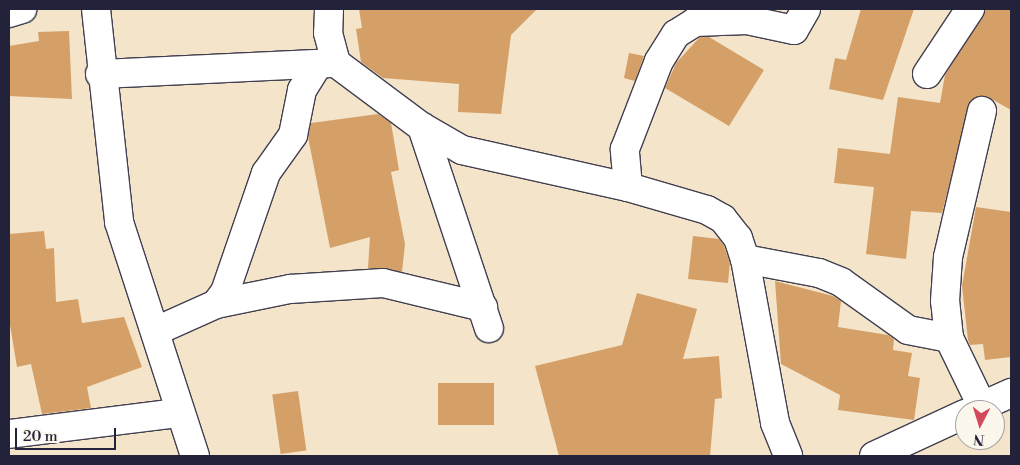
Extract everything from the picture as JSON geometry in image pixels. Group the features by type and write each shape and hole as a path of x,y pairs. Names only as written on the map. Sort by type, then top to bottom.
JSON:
{"street":[{"path":"9,13 22,9"},
{"path":"96,9 100,74 119,222 156,331 178,413 196,456"},
{"path":"216,304 225,292 266,173 292,135 302,90 327,64 329,9"},
{"path":"628,187 625,149 659,61 676,34 695,22 747,20 794,30 806,9"},
{"path":"928,74 970,9"},
{"path":"100,74 327,64 422,128 480,156 628,187 723,219 738,238 745,259 773,414 788,456"},
{"path":"970,400 949,338 948,257 982,111"},
{"path":"156,331 216,304 290,289 383,283 486,317 422,128"},
{"path":"745,259 819,273 841,282 908,330 949,338"},
{"path":"995,400 1011,393"},
{"path":"9,434 178,413"},
{"path":"874,456 955,418"}],"building":[{"path":"359,9 537,9 511,35 501,114 458,112 459,84 383,78 361,62 356,29 362,28"},
{"path":"861,9 914,9 883,100 829,89 835,58 846,60"},
{"path":"985,9 1011,9 1011,110 986,96 971,100 942,213 911,211 906,259 866,254 874,187 834,183 838,148 890,154 898,97 940,103 945,75"},
{"path":"69,31 72,99 9,96 9,46 39,41 38,32"},
{"path":"700,37 709,37 764,70 729,126 665,88 676,63"},
{"path":"629,53 644,56 635,81 624,78"},
{"path":"378,114 391,123 399,170 391,172 405,244 402,272 368,268 370,237 330,248 308,137 311,123"},
{"path":"976,207 1011,212 1011,357 985,360 983,344 970,345 968,340 962,286"},
{"path":"44,231 46,249 54,248 56,302 78,299 82,323 124,317 142,367 87,387 91,408 42,414 31,364 17,367 9,319 9,234"},
{"path":"693,236 719,239 724,246 730,263 728,283 688,279"},
{"path":"775,281 833,296 841,301 838,327 888,335 894,339 893,350 912,353 908,376 920,378 914,420 838,410 840,395 781,364"},
{"path":"637,293 697,309 683,359 719,356 722,398 715,399 710,456 559,456 535,366 622,345"},
{"path":"438,383 494,383 494,425 438,425"},
{"path":"298,391 306,450 281,454 272,395"}]}
